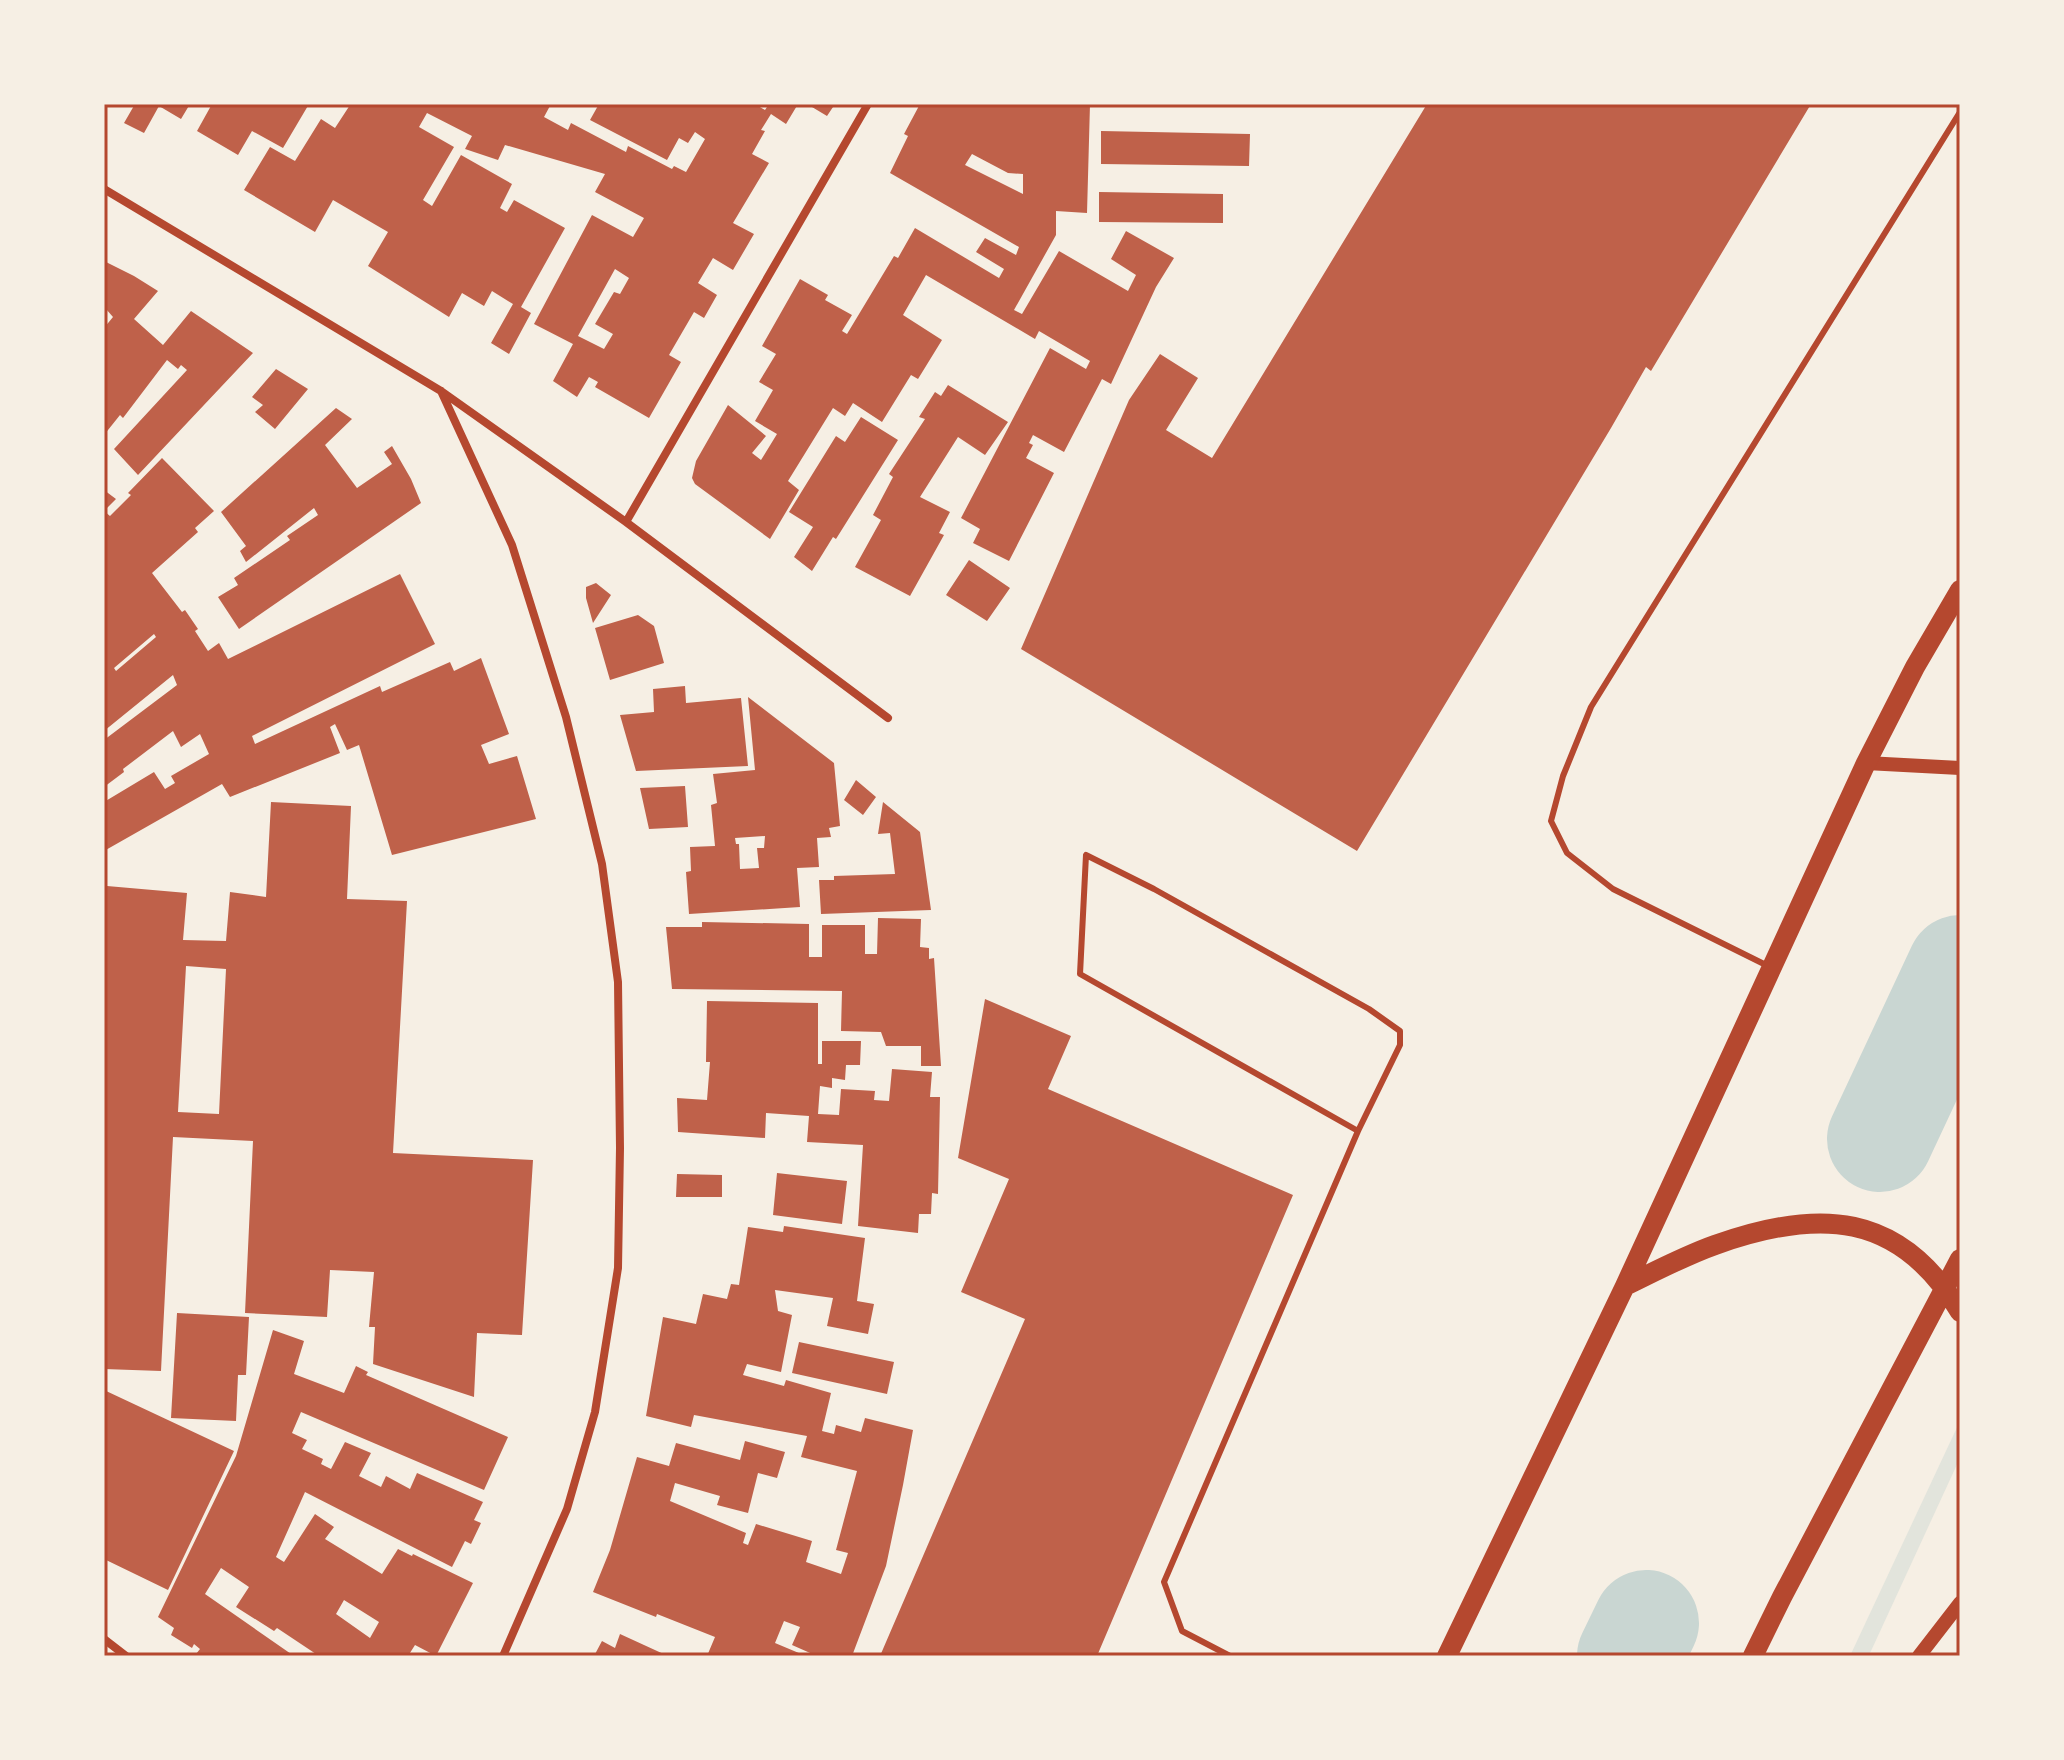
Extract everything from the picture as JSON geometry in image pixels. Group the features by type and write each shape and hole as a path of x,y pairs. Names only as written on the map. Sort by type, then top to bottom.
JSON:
{"main road":[{"path":"1447,1656 1625,1286 1866,763 1915,667 1960,590"},
{"path":"1625,1286 1712,1245 1770,1227 1850,1224 1889,1238 1913,1254 1945,1288 1960,1312"},
{"path":"1753,1656 1960,1259"}],"street":[{"path":"626,522 868,104"},
{"path":"104,189 441,391 626,522 888,718"},
{"path":"441,391 512,545 566,717 602,864 618,982 618,1268 595,1412 567,1509 503,1656"},
{"path":"1866,763 1960,768"},
{"path":"1919,1656 1960,1603"},
{"path":"104,1639 126,1656"}],"lane":[{"path":"1771,968 1613,889 1567,853 1551,821 1563,776 1591,707 1960,112"},
{"path":"1230,1656 1182,1631 1164,1582 1358,1131 1400,1045 1400,1031 1369,1009 1154,889 1086,855 1080,974 1358,1131"}],"shaded area":[{"path":"1960,1421 1960,1458 1871,1651 1868,1656 1850,1656"}],"building":[{"path":"135,104 190,104 181,119 159,106 144,133 124,123"},
{"path":"212,104 309,104 283,148 252,131 238,155 197,131"},
{"path":"355,104 551,104 544,117 568,130 571,123 626,152 628,146 672,169 674,166 686,172 705,139 695,132 688,143 679,138 667,160 590,120 599,104 755,104 765,110 769,104 798,104 786,124 771,114 761,130 765,131 752,154 769,163 733,223 754,234 733,270 713,258 698,283 717,295 704,318 694,312 669,355 681,362 649,418 595,387 598,382 589,377 577,397 553,381 573,344 534,324 592,215 633,237 644,218 595,192 605,174 505,145 498,160 465,149 472,136 427,113 419,127 454,147 423,200 432,206 461,155 512,184 500,208 507,212 514,200 565,228 521,307 531,313 509,354 491,343 513,304 492,291 484,306 462,293 449,317 368,266 388,232 333,200 315,232 244,190 270,147 295,161 321,119 335,128 350,105 354,107","holes":["615,269 629,278 620,294 614,292 595,324 613,334 604,349 578,336"]},
{"path":"807,104 835,104 827,116"},
{"path":"920,104 1090,104 1087,213 1056,211 1056,235 1014,310 1022,314 1059,251 1128,291 1136,275 1111,259 1126,231 1174,258 1156,287 1111,384 1102,379 1064,452 1033,435 1029,443 1033,445 1026,458 1054,473 1009,561 973,543 980,529 961,518 1050,348 1086,369 1090,361 1039,331 1035,339 926,275 903,315 942,340 918,379 911,375 882,422 853,403 845,416 833,408 788,481 799,490 770,539 695,484 692,478 696,461 728,405 766,436 752,453 761,460 777,434 755,421 773,390 759,382 776,354 762,346 800,279 828,295 825,300 852,315 842,331 847,334 894,256 898,258 915,228 999,278 1004,269 976,252 985,238 1016,255 1019,247 890,173 908,136 904,134","holes":["972,154 1008,173 1023,174 1023,194 965,165"]},
{"path":"1427,104 1811,104 1651,371 1646,367 1357,851 1021,649 1129,400 1160,354 1198,378 1166,430 1212,458"},
{"path":"1101,131 1250,134 1249,166 1101,164"},
{"path":"1099,192 1223,194 1223,223 1099,222"},
{"path":"104,261 158,291 134,319 163,345 191,311 253,353 138,475 114,449 187,370 181,365 178,369 167,360 123,418 120,415 104,435 104,328 113,317 106,309 104,312"},
{"path":"276,369 308,389 275,429 255,412 263,405 252,397"},
{"path":"948,385 1008,422 985,455 958,437 920,497 950,512 939,533 944,535 910,596 855,567 881,520 873,515 893,477 889,474 925,419 919,417 935,392 941,396"},
{"path":"336,408 352,419 325,445 357,488 392,464 384,452 392,446 421,503 239,629 218,597 238,585 234,578 290,540 287,536 318,515 314,508 246,562 240,551 246,546 221,512"},
{"path":"861,417 898,440 836,539 833,537 812,571 794,557 813,527 789,512 836,436 845,442"},
{"path":"162,458 214,511 195,528 198,532 152,573 182,612 185,610 208,651 219,643 228,659 400,574 435,644 252,736 255,744 380,686 382,692 450,662 454,671 481,658 509,734 481,745 489,764 517,756 536,819 392,855 359,745 347,750 335,724 330,727 340,753 230,797 222,784 104,851 104,802 154,772 165,789 175,783 171,776 209,754 200,734 181,747 173,731 104,787 104,740 177,685 173,675 104,731 104,511 110,516","holes":["154,634 156,637 116,671 114,668"]},
{"path":"104,490 116,499 104,511"},
{"path":"969,560 1010,588 987,621 946,595"},
{"path":"596,583 611,595 593,623 586,587"},
{"path":"638,615 654,626 664,663 610,680 595,628"},
{"path":"685,686 686,703 741,698 748,766 636,771 620,715 654,712 653,689"},
{"path":"748,697 834,763 840,826 829,828 831,837 817,838 819,867 797,868 800,907 689,914 686,872 691,871 690,847 715,846 711,805 717,803 713,774 755,770","holes":["765,836 764,848 757,848 759,868 740,869 739,844 736,844 735,838"]},
{"path":"856,780 876,797 863,815 844,800"},
{"path":"685,786 688,827 649,829 640,788"},
{"path":"271,802 351,806 347,899 407,901 393,1153 533,1160 522,1335 477,1333 474,1397 373,1364 375,1327 369,1327 374,1272 330,1270 327,1317 245,1313 253,1141 173,1137 161,1371 104,1369 104,941 107,886 187,893 183,940 226,941 230,892 266,897","holes":["186,966 226,969 219,1114 178,1112"]},
{"path":"883,802 920,832 931,910 821,914 819,880 834,880 834,876 895,874 890,833 878,834"},
{"path":"878,918 921,919 920,947 929,948 929,959 934,958 941,1066 921,1066 921,1046 886,1046 881,1032 841,1031 842,991 672,989 666,927 702,927 702,922 809,924 809,957 822,957 822,925 865,925 865,954 877,954"},
{"path":"985,999 1071,1036 1048,1089 1293,1195 1097,1656 880,1656 1025,1319 961,1292 1009,1179 958,1158"},
{"path":"707,1001 818,1003 818,1064 822,1064 822,1041 861,1041 860,1065 846,1065 845,1080 832,1078 832,1088 820,1086 818,1114 839,1115 841,1089 875,1091 874,1100 889,1101 892,1069 932,1072 930,1097 940,1097 938,1194 932,1193 931,1214 919,1214 918,1233 858,1226 863,1145 807,1142 809,1116 766,1113 765,1138 678,1132 677,1098 707,1100 710,1062 706,1062"},
{"path":"777,1173 847,1181 842,1224 773,1215"},
{"path":"677,1174 722,1175 722,1197 676,1197"},
{"path":"784,1226 865,1238 857,1301 874,1304 868,1334 827,1326 833,1298 775,1290 778,1311 792,1315 781,1372 747,1364 743,1375 784,1386 786,1380 831,1393 822,1431 834,1434 836,1425 861,1432 865,1418 913,1430 886,1566 852,1656 817,1656 792,1645 800,1627 784,1621 775,1643 806,1656 707,1656 715,1637 593,1592 610,1550 637,1457 669,1466 676,1443 740,1460 745,1441 785,1452 777,1478 758,1473 748,1513 717,1505 720,1496 675,1483 670,1501 746,1533 743,1543 748,1545 756,1524 812,1541 806,1562 841,1574 848,1553 836,1550 857,1471 801,1457 807,1436 694,1415 691,1427 646,1416 663,1317 696,1324 703,1294 727,1299 731,1284 739,1285 748,1227 783,1232"},
{"path":"177,1313 249,1317 246,1375 238,1375 236,1421 171,1418"},
{"path":"273,1330 304,1341 294,1374 344,1393 356,1366 368,1372 366,1375 508,1437 484,1490 301,1412 292,1433 307,1440 302,1449 323,1459 321,1464 331,1469 345,1442 371,1453 359,1476 381,1487 386,1476 410,1489 417,1473 483,1502 474,1520 481,1523 471,1544 465,1541 452,1567 305,1492 276,1557 284,1562 315,1514 334,1527 325,1539 382,1574 398,1549 473,1583 436,1656 415,1645 408,1656 319,1656 277,1628 274,1631 236,1607 249,1587 221,1568 205,1594 294,1656 198,1656 196,1654 200,1649 194,1644 192,1648 171,1635 174,1628 158,1617 236,1456","holes":["344,1600 379,1622 370,1638 336,1614"]},
{"path":"799,1342 894,1362 887,1394 792,1373"},
{"path":"104,1390 234,1451 168,1590 104,1559"},
{"path":"620,1634 668,1656 594,1656 602,1641 615,1648"}],"waterway":[{"path":"1880,1139 1960,968"},
{"path":"1630,1656 1646,1623"}]}
